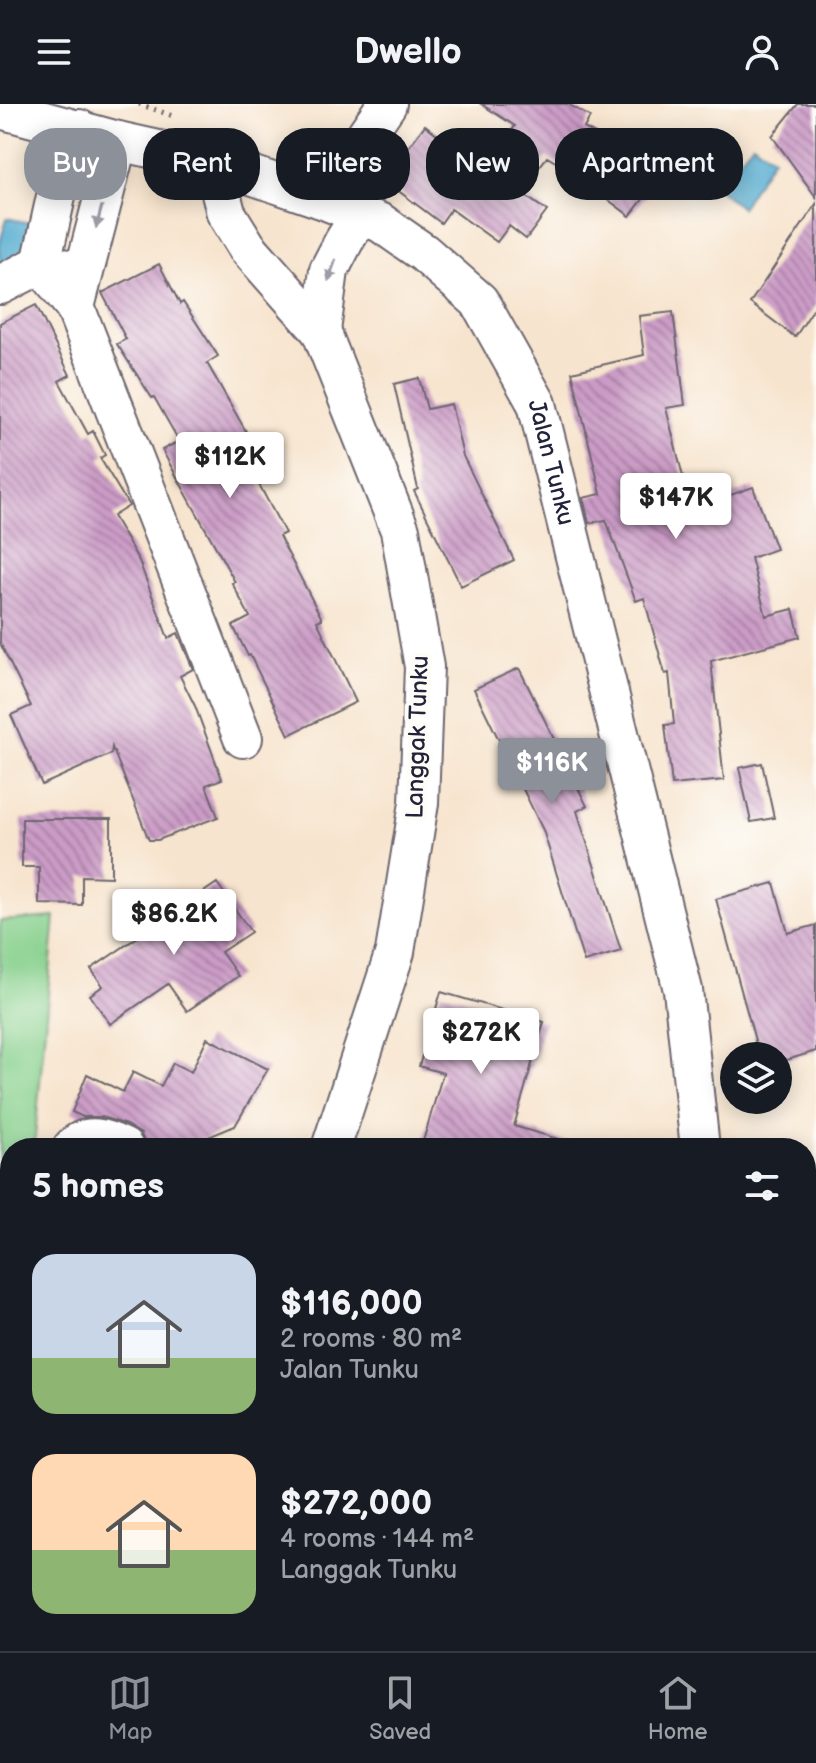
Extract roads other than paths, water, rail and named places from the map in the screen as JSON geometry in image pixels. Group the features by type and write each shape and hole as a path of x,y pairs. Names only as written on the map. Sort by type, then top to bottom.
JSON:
{"street":[{"path":"371,128 387,104"},
{"name":"Jalan Tunku","path":"0,109 75,128"},
{"path":"247,247 245,210 262,177"},
{"name":"Jalan Tunku","path":"262,177 276,182"},
{"path":"41,264 55,200"},
{"path":"75,307 103,200"},
{"name":"Langgak Tunku","path":"223,200 226,213 247,247 321,331 400,530 424,667 419,803 395,952 334,1138"},
{"name":"Jalan Tunku","path":"325,200 381,223 424,253 479,301 537,404 683,990 699,1138"},
{"name":"Langgak Tunku","path":"321,331 329,270 361,214"},
{"path":"41,264 75,307 243,738"},
{"path":"0,285 41,264 86,271"}],"water":[{"path":"753,143 773,158 741,208 731,200 743,200 743,155"},
{"path":"7,218 43,226 37,254 0,274 0,242"}]}
